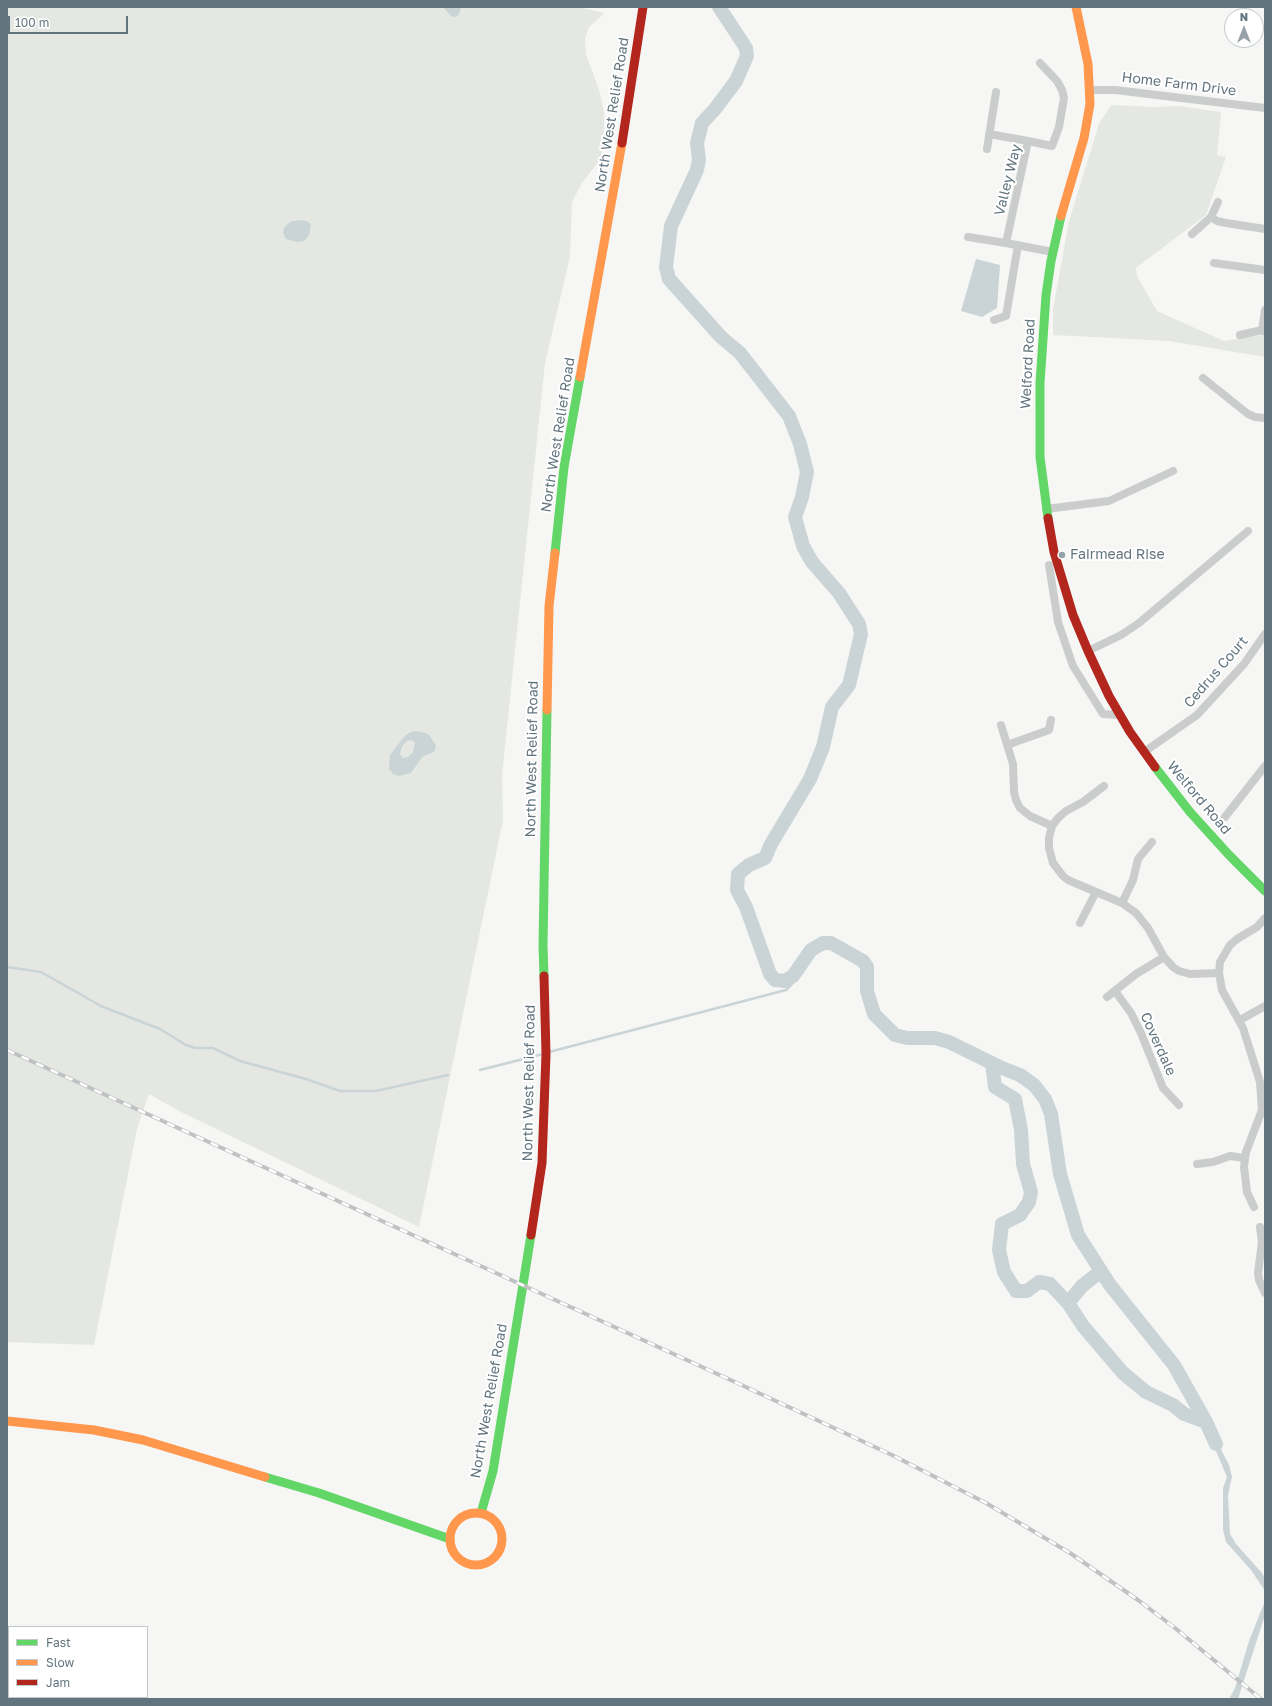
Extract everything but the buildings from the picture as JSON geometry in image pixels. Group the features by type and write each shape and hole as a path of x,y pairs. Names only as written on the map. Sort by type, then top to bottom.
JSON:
{"street":[{"name":"North West Relief Road","path":"481,1513 493,1471 542,1163 546,1054 543,946 549,606 564,467 618,172 643,7"},
{"name":"Welford Road","path":"1076,7 1084,43 1090,90 1088,119 1060,218 1053,252 1046,302 1039,416 1040,457 1046,509 1054,552 1073,615 1088,651 1120,715 1144,752 1169,786 1211,837 1265,891"},
{"name":"Valley Way","path":"1006,243 1028,142 1052,146 1059,127 1064,98 1062,90 1057,81 1040,63"},
{"name":"Home Farm Drive","path":"1090,90 1115,90 1265,108"},
{"path":"987,149 996,92"},
{"path":"989,134 1028,142"},
{"path":"1192,234 1211,217 1218,202"},
{"path":"1211,217 1222,222 1265,229"},
{"path":"968,237 1053,252"},
{"path":"994,320 1006,316 1018,245"},
{"path":"1214,263 1265,270"},
{"path":"1240,335 1263,331 1265,310"},
{"path":"1203,378 1248,414 1255,418 1265,418"},
{"path":"1046,509 1109,501 1173,471"},
{"path":"1088,651 1121,635 1139,623 1248,531"},
{"path":"1049,565 1058,622 1072,666 1103,714 1120,715"},
{"path":"1058,622 1073,615"},
{"name":"Cedrus Court","path":"1144,752 1197,715 1244,664 1265,634"},
{"path":"1007,745 1049,730 1051,720"},
{"path":"1001,725 1014,772 1014,792 1020,808 1030,816 1052,826"},
{"path":"1225,817 1265,766"},
{"path":"1104,786 1083,802 1066,811 1052,826 1049,838 1049,848 1050,856 1057,869 1068,880 1122,903 1136,913 1142,920 1164,957 1173,967 1185,973 1219,974"},
{"path":"1122,903 1133,880 1138,859 1152,842"},
{"path":"1080,923 1096,892"},
{"path":"1254,1207 1246,1183 1245,1158 1263,1111 1261,1089 1259,1076 1240,1020 1222,990 1219,974 1220,962 1230,945 1236,939 1257,927 1265,918"},
{"path":"1107,997 1143,969 1164,957"},
{"name":"Coverdale","path":"1114,991 1131,1013 1141,1033 1163,1088 1179,1105"},
{"path":"1240,1020 1265,1006"},
{"path":"1197,1164 1219,1161 1230,1156 1245,1158"},
{"path":"1260,1227 1262,1242 1258,1273 1265,1293"},
{"path":"7,1421 94,1430 143,1440 319,1493 450,1539"},
{"path":"472,1513 481,1513 489,1516 496,1522 502,1537 501,1545 498,1553 485,1563 468,1563 460,1559 455,1553 450,1539 451,1528 464,1516 472,1513"}],"shaded area":[{"path":"7,7 577,7 605,13 589,27 585,39 586,54 600,93 604,113 604,145 599,161 582,183 572,202 570,257 545,363 502,775 503,820 419,1227 181,1112 149,1094 137,1129 94,1345 7,1342"},
{"path":"443,7 461,7 459,15 454,17 451,16"},
{"path":"1111,105 1154,107 1179,106 1221,112 1217,155 1226,157 1206,215 1136,268 1137,276 1157,311 1224,341 1261,335 1265,336 1265,357 1169,341 1053,335 1053,309 1069,221 1099,124"},
{"path":"299,220 307,221 311,225 307,238 304,241 297,242 286,239 283,233 284,228 290,222"},
{"path":"976,259 1000,265 997,308 982,317 961,311"},
{"path":"416,731 426,733 430,736 436,746 434,752 422,757 411,773 399,776 393,774 389,769 390,755 403,738 410,732","holes":["412,740 415,743 413,752 408,757 403,758 400,754 402,746 407,741"]},
{"path":"1201,1424 1210,1428 1229,1465 1232,1477 1228,1496 1230,1534 1236,1544 1262,1573 1265,1578 1265,1591 1251,1570 1226,1542 1223,1530 1223,1488 1227,1477 1210,1437"},
{"path":"1265,1601 1265,1615 1238,1699 1229,1699 1235,1688 1249,1641"}],"waterway":[{"path":"719,7 746,48 747,56 736,81 715,109 702,123 697,143 699,160 697,170 671,226 666,267 669,279 721,337 740,353 789,416 800,444 807,472 802,497 795,517 803,546 812,562 839,593 859,624 861,634 849,685 832,707 823,747 810,779 771,844 765,858 749,865 738,874 737,890 746,907 770,974 775,980 785,981 793,976 811,950 823,943 831,943 863,961 867,967 867,991 874,1014 895,1035 907,1038 935,1038 949,1042 1002,1068 1020,1075 1034,1085 1045,1099 1051,1114 1060,1174 1078,1235 1110,1285 1174,1365 1206,1422 1216,1444"},
{"path":"7,967 41,972 101,1006 160,1029 186,1045 195,1048 213,1048 240,1061 306,1079 340,1091 376,1091 448,1075"},
{"path":"549,1052 786,990 792,984 793,976"},
{"path":"480,1070 543,1054"},
{"path":"992,1063 995,1087 1015,1099 1021,1130 1023,1164 1031,1192 1029,1202 1020,1215 1002,1224 999,1250 1004,1272 1016,1291 1027,1291 1039,1282 1050,1284 1068,1303"},
{"path":"1101,1271 1082,1286 1068,1303 1083,1326 1123,1373 1146,1392 1173,1405 1184,1414 1206,1422"}],"railway":[{"path":"7,1050 735,1382 892,1455 986,1503 1070,1553 1138,1600 1175,1628 1261,1699"}],"traffic: fast":[{"path":"1048,518 1040,457 1040,383 1046,295 1051,261 1061,216"},
{"path":"555,553 564,467 580,377"},
{"path":"544,976 543,946 547,710"},
{"path":"1155,767 1190,812 1229,855 1265,891"},
{"path":"481,1513 493,1471 531,1235"},
{"path":"265,1477 319,1493 450,1539"}],"traffic: slow":[{"path":"1061,216 1084,138 1090,104 1088,64 1076,7"},
{"path":"580,377 622,143"},
{"path":"547,710 549,606 555,553"},
{"path":"7,1421 94,1430 143,1440 265,1477"},
{"path":"476,1513 486,1515 494,1521 500,1529 502,1539 500,1549 494,1557 486,1563 476,1565 466,1563 458,1557 452,1549 450,1539 452,1529 458,1521 466,1515 476,1513"}],"traffic: jam":[{"path":"622,143 643,7"},
{"path":"1048,518 1054,552 1073,615 1088,651 1109,696 1130,732 1155,767"},
{"path":"531,1235 542,1163 546,1054 544,976"}],"place":[{"name":"Fairmead Rise","path":"1062,555"}]}
